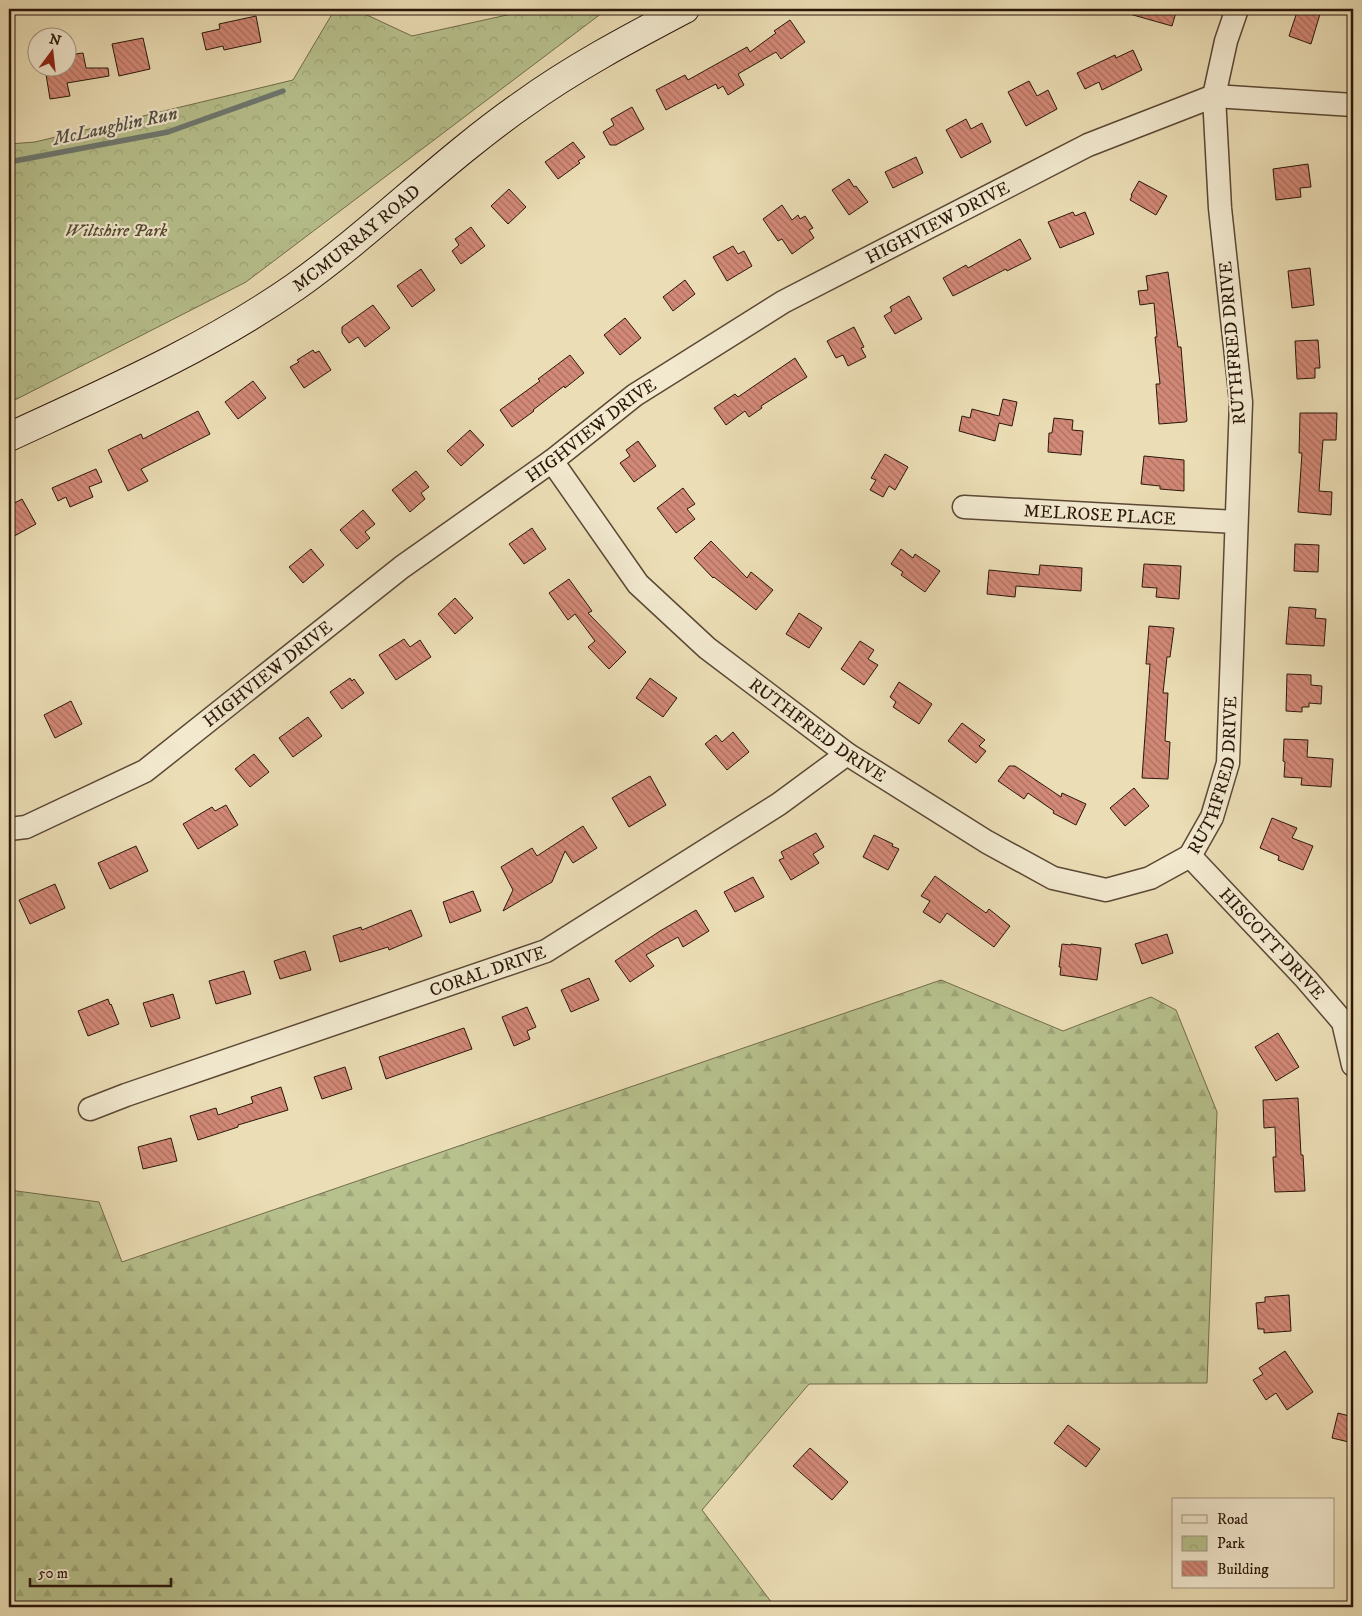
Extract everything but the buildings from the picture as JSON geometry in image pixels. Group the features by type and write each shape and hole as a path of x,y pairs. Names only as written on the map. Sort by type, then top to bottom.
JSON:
{"main road":[{"name":"MCMURRAY ROAD","path":"9,437 201,345 247,319 351,244 440,169 522,105 675,11"}],"street":[{"name":"RUTHFRED DRIVE","path":"552,461 638,584 707,648 847,754 987,842 1053,878 1106,890 1150,878 1190,856 1212,816 1228,763 1241,402 1220,208 1214,96 1226,41 1237,9"},
{"path":"1214,96 1353,105"},
{"name":"HIGHVIEW DRIVE","path":"9,829 26,827 144,771 402,567 552,461 635,395 783,302 1088,145 1214,96"},
{"name":"MELROSE PLACE","path":"964,507 1236,522"},
{"name":"CORAL DRIVE","path":"90,1109 546,951 779,804 847,754"},
{"name":"HISCOTT DRIVE","path":"1190,856 1306,979 1343,1022 1353,1065"}],"green space":[{"name":"Wiltshire Park","path":"335,9 354,9 412,36 534,9 598,9 602,13 246,282 9,403 9,144 35,142 293,80"},
{"path":"941,980 1063,1031 1151,997 1176,1010 1217,1112 1207,1383 809,1384 702,1510 775,1607 9,1607 9,1190 99,1202 122,1262"}],"waterway":[{"name":"McLaughlin Run","path":"9,162 168,132 283,91"}]}
